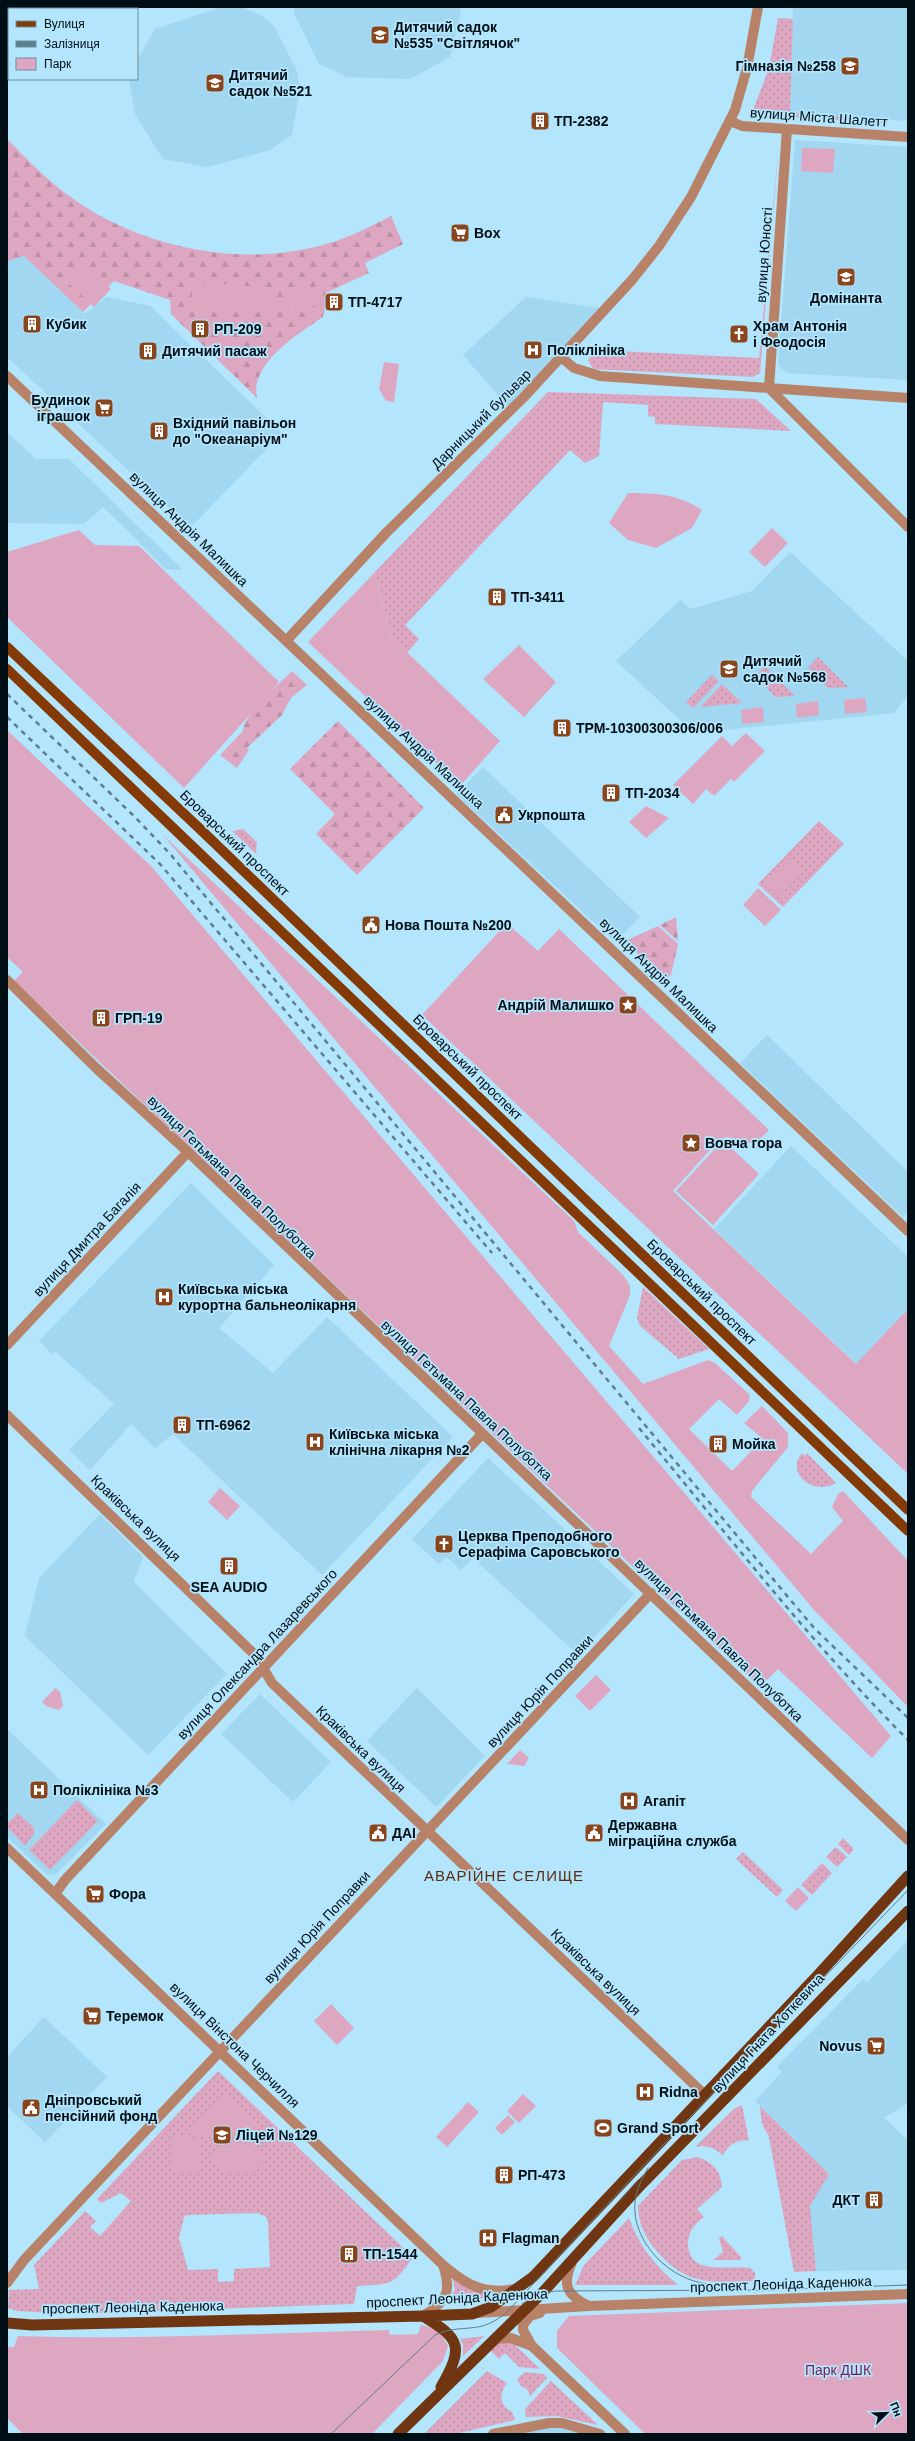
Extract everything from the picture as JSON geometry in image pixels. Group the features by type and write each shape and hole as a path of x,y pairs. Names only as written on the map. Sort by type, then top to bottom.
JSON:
{"highway":[{"name":"вулиця Гната Хоткевича","path":"472,2314 491,2307 533,2277 705,2095 908,1876"},
{"name":"вулиця Гната Хоткевича","path":"398,2434 573,2260 638,2188 908,1911"},
{"name":"проспект Леоніда Каденюка","path":"7,2323 32,2325 472,2314"},
{"path":"423,2316 443,2328 453,2337 456,2344 455,2359 435,2398"},
{"path":"7,2330 32,2325"}],"main road":[{"name":"Броварський проспект","path":"7,647 199,828 908,1510"},
{"path":"7,670 908,1531"}],"street":[{"name":"Дарницький бульвар","path":"286,641 386,533 561,357 632,280 659,246 691,197 730,121 747,68 758,7"},
{"name":"вулиця Міста Шалетт","path":"730,121 742,126 908,136"},
{"name":"вулиця Юності","path":"768,388 787,129"},
{"path":"561,357 574,368 600,376 908,398"},
{"name":"вулиця Андрія Малишка","path":"7,376 908,1231"},
{"path":"768,388 908,527"},
{"name":"вулиця Гетьмана Павла Полуботка","path":"7,980 95,1068 188,1152 908,1840"},
{"name":"вулиця Дмитра Багалія","path":"7,1345 188,1152"},
{"name":"Краківська вулиця","path":"7,1415 256,1656 262,1669 272,1682 427,1832 705,2095"},
{"name":"вулиця Олександра Лазаревського","path":"55,1894 60,1885 482,1434"},
{"name":"вулиця Юрія Поправки","path":"7,2283 24,2260 651,1593"},
{"name":"вулиця Вінстона Черчилля","path":"7,1848 443,2265 477,2289 499,2292 519,2288"},
{"path":"573,2260 566,2276 567,2287 578,2301 589,2306"},
{"path":"423,2316 435,2308 448,2290 448,2280 443,2265"},
{"name":"проспект Леоніда Каденюка","path":"472,2314 589,2306 908,2294"},
{"path":"556,2308 530,2316 525,2320 523,2330 532,2346 625,2434"},
{"path":"494,2340 511,2338 532,2346"},
{"path":"493,2434 549,2422 562,2423 600,2434"}],"shaded area":[{"name":"Дитячий садок №521","path":"221,7 241,7 261,15 274,26 297,71 300,88 292,135 270,150 208,167 163,159 135,114 129,80 138,80 138,58 155,29"},
{"name":"Дитячий садок №535 \"Світлячок\"","path":"295,7 460,7 461,12 450,57 410,79 347,77 319,64 294,13"},
{"name":"Гімназія №258","path":"793,7 908,7 908,121 790,113"},
{"name":"Домінанта","path":"795,140 908,147 908,380 787,373 778,365"},
{"path":"24,255 85,314 107,297 150,306 282,433 190,528 7,357 7,261"},
{"path":"526,297 600,308 508,407 463,355"},
{"path":"7,432 36,459 69,459 183,570 166,569 103,507 84,524 7,523"},
{"name":"Дитячий садок №568","path":"790,552 908,661 908,696 894,713 694,733 616,661 680,600 691,609 752,591"},
{"path":"483,767 640,917 615,942 456,794"},
{"path":"767,1035 908,1172 908,1211 903,1217 740,1063"},
{"path":"791,1146 908,1257 908,1309 857,1364 714,1229"},
{"name":"Київська міська клінічна лікарня №2","path":"191,1183 274,1265 219,1328 273,1373 327,1317 453,1437 322,1575 173,1434 155,1448 131,1424 90,1470 69,1450 114,1404 55,1351 52,1354 39,1341"},
{"name":"Київська міська клінічна лікарня №2","path":"488,1458 634,1594 578,1655 473,1558 461,1570 446,1557 439,1564 412,1539"},
{"path":"100,1514 143,1557 134,1582 227,1674 148,1755 25,1636 39,1578"},
{"path":"417,1688 485,1756 436,1807 367,1741"},
{"path":"260,1694 331,1762 293,1802 221,1734"},
{"name":"Поліклініка №3","path":"7,1729 106,1824 56,1874 47,1875 7,1837"},
{"path":"908,1940 908,2102 900,2109 884,2117 908,2141 908,2270 816,2271 810,2206 829,2174 755,2101 782,2072 777,2067 863,1979 867,1983"},
{"path":"44,2017 107,2077 45,2142 7,2106 7,2057"},
{"path":"547,2424 593,2434 501,2434"}],"green space":[{"path":"778,18 793,19 790,113 883,119 883,123 754,115 753,110 769,68"},
{"path":"7,139 42,174 65,193 94,212 126,228 160,241 194,249 230,254 266,254 302,250 343,239 391,216 403,244 365,263 369,273 326,293 328,303 325,307 323,317 289,341 268,362 261,373 257,385 257,398 171,314 170,300 114,281 83,312 24,256 7,261"},
{"path":"779,143 760,373 753,377 593,369 588,360 598,350 759,358"},
{"path":"802,148 835,149 833,173 801,171"},
{"path":"85,266 111,289 94,307 69,284"},
{"path":"193,282 273,288 272,311 191,306"},
{"path":"322,285 325,304 290,311 286,293"},
{"path":"225,334 251,358 228,370 210,351"},
{"path":"384,362 399,364 394,402 386,401 379,389"},
{"path":"548,392 756,399 791,431 655,424 655,417 648,416 648,405 603,402 599,456 585,463 570,450 405,625 419,639 407,653 392,638 375,572"},
{"path":"628,493 648,493 675,498 702,510 692,528 656,548 628,540 609,523"},
{"path":"772,528 788,543 765,567 749,552"},
{"path":"79,530 95,545 139,546 279,682 184,788 7,617 7,552"},
{"path":"375,572 392,638 500,741 460,786 308,642"},
{"path":"519,645 556,682 524,717 483,679"},
{"path":"818,657 848,687 828,688 808,668"},
{"path":"765,666 795,696 776,697 755,677"},
{"path":"292,671 307,685 291,698 282,715 247,748 249,750 237,768 220,755 243,731 249,716 271,691"},
{"path":"712,675 719,681 693,708 686,702"},
{"path":"722,684 742,703 700,707"},
{"path":"865,698 867,712 845,714 844,700"},
{"path":"818,701 819,715 797,718 796,704"},
{"path":"763,707 764,722 742,724 741,710"},
{"path":"338,721 424,808 357,875 316,834 335,814 290,769"},
{"path":"7,730 151,866 891,1736 872,1758 778,1669 760,1687 14,981 23,972 7,957"},
{"path":"746,733 765,751 734,782 731,779 714,796 706,789 693,804 673,785 722,736 732,746"},
{"path":"646,806 669,818 646,838 629,822"},
{"path":"819,821 844,844 783,907 758,884"},
{"path":"243,829 257,842 256,854 232,831"},
{"path":"163,835 574,1221 578,1232 624,1276 630,1286 630,1295 609,1346 643,1384 708,1360 715,1363 750,1395 749,1401 737,1415 719,1399 689,1429 732,1471 763,1439 744,1423 762,1406 788,1433 788,1447 752,1491 751,1497 811,1554 843,1521 832,1507 838,1494 843,1491 908,1561 908,1707 814,1610"},
{"path":"789,856 804,871 778,898 763,883"},
{"path":"758,888 781,910 765,926 743,905"},
{"path":"676,917 678,941 660,925"},
{"path":"507,923 538,951 559,929 769,1130 760,1138 748,1143 727,1137 720,1139 673,1191 856,1364 908,1309 908,1474 422,1015"},
{"path":"658,926 678,944 671,975 665,980 625,941"},
{"path":"723,1140 759,1174 713,1225 676,1191"},
{"path":"643,1287 709,1349 679,1359 640,1326 637,1318"},
{"path":"802,1453 805,1456 807,1453 836,1483 819,1487 804,1480 799,1475 797,1468 798,1461"},
{"path":"220,1488 240,1506 227,1520 208,1502"},
{"path":"596,1675 611,1690 590,1711 575,1696"},
{"path":"55,1688 60,1692 63,1706 59,1710 46,1706 42,1702"},
{"path":"520,1750 529,1758 524,1766 507,1764"},
{"path":"77,1800 98,1821 50,1870 29,1850"},
{"path":"18,1813 34,1828 34,1834 25,1846 7,1827 7,1824"},
{"path":"843,1838 854,1849 849,1855 838,1844"},
{"path":"836,1847 847,1857 837,1867 826,1857"},
{"path":"743,1852 783,1890 777,1897 736,1859"},
{"path":"822,1863 832,1873 812,1895 801,1885"},
{"path":"798,1887 809,1898 796,1911 785,1901"},
{"path":"331,2004 354,2028 337,2045 314,2021"},
{"name":"Ліцей №129","path":"218,2071 413,2257 401,2273 391,2282 378,2285 357,2286 354,2304 72,2314 17,2311 8,2308 9,2290 39,2289 34,2265 85,2211 96,2221 90,2227 100,2236 131,2201 121,2193 101,2203 97,2199","holes":["258,2213 266,2217 268,2222 270,2267 234,2269 234,2281 218,2282 218,2269 188,2270 179,2238 184,2217 188,2215"]},
{"path":"523,2094 536,2106 519,2123 507,2111"},
{"path":"225,2095 259,2125 255,2136 188,2134"},
{"path":"468,2102 479,2112 447,2147 436,2137"},
{"path":"742,2105 749,2141 740,2141 733,2144 723,2155 710,2147 695,2147 735,2108"},
{"path":"760,2106 829,2174 810,2206 816,2271 794,2272 769,2137 762,2124"},
{"path":"508,2115 515,2122 502,2135 495,2128"},
{"path":"173,2137 200,2139 198,2173 171,2172"},
{"path":"242,2145 255,2148 263,2156 264,2163 261,2167 251,2172 223,2173 213,2164 212,2156 222,2146"},
{"path":"698,2157 708,2162 715,2168 720,2176 722,2187 697,2209 704,2217 690,2232 688,2245 690,2255 696,2262 712,2267 750,2268 755,2273 755,2281 724,2282 699,2280 688,2276 677,2270 666,2261 654,2248 645,2234 639,2218 638,2206 682,2160"},
{"path":"629,2218 638,2238 649,2255 655,2263 678,2285 575,2285 584,2265"},
{"path":"722,2236 741,2257 741,2260 713,2260 723,2252 719,2238"},
{"path":"451,2272 494,2293 472,2302 449,2304 455,2289"},
{"name":"Парк ДШК","path":"908,2303 908,2434 645,2434 557,2348 557,2331 569,2316"},
{"path":"421,2325 434,2329 446,2342 448,2346 443,2361 372,2434 23,2434 7,2418 7,2347 14,2347 18,2336 157,2337 389,2330 390,2335 418,2334"},
{"path":"484,2336 463,2356 463,2344 460,2339"},
{"path":"508,2342 514,2344 540,2369 519,2367 505,2353 499,2359 490,2350 496,2344"},
{"path":"487,2371 507,2383 501,2396 505,2407 512,2412 515,2420 455,2434 424,2434"},
{"path":"525,2372 544,2374 547,2378 530,2396 528,2390 520,2385 517,2379"},
{"path":"551,2381 598,2425 557,2416 526,2417 525,2409"}],"tram line":[{"path":"331,2434 435,2335 454,2329 480,2327 498,2319 508,2311 643,2166 908,1890"},
{"path":"648,2168 638,2189 635,2202 636,2217 640,2232 647,2245 657,2258 669,2268 696,2282 710,2284"},
{"path":"618,2202 638,2180"},
{"path":"522,2304 538,2294 556,2291 763,2290 908,2285"}],"railway":[{"path":"7,694 136,818 171,855 815,1629 908,1718"},
{"path":"7,717 160,864 492,1253"},
{"path":"639,1428 803,1627 908,1740"}],"place":[{"name":"Дитячий садок №535 \"Світлячок\"","path":"380,35"},
{"name":"Гімназія №258","path":"850,66"},
{"name":"Дитячий садок №521","path":"215,83"},
{"name":"ТП-2382","path":"540,121"},
{"name":"Box","path":"460,233"},
{"name":"Домінанта","path":"846,277"},
{"name":"ТП-4717","path":"334,302"},
{"name":"Кубик","path":"32,324"},
{"name":"РП-209","path":"200,329"},
{"name":"Храм Антонія і Феодосія","path":"739,334"},
{"name":"Поліклініка","path":"533,350"},
{"name":"Дитячий пасаж","path":"148,351"},
{"name":"Будинок іграшок","path":"104,408"},
{"name":"Вхідний павільон до \"Океанаріум\"","path":"159,431"},
{"name":"ТП-3411","path":"497,597"},
{"name":"Дитячий садок №568","path":"729,669"},
{"name":"ТРМ-10300300306/006","path":"562,728"},
{"name":"ТП-2034","path":"611,793"},
{"name":"Укрпошта","path":"504,815"},
{"name":"Нова Пошта №200","path":"371,925"},
{"name":"Андрій Малишко","path":"628,1005"},
{"name":"ГРП-19","path":"101,1018"},
{"name":"Вовча гора","path":"691,1143"},
{"name":"Київська міська курортна бальнеолікарня","path":"164,1297"},
{"name":"ТП-6962","path":"182,1425"},
{"name":"Київська міська клінічна лікарня №2","path":"315,1442"},
{"name":"Мойка","path":"718,1444"},
{"name":"Церква Преподобного Серафіма Саровського","path":"444,1544"},
{"name":"SEA AUDIO","path":"229,1566"},
{"name":"Поліклініка №3","path":"39,1790"},
{"name":"Агапіт","path":"629,1801"},
{"name":"ДАІ","path":"378,1833"},
{"name":"Державна міграційна служба","path":"594,1833"},
{"name":"Фора","path":"95,1894"},
{"name":"Теремок","path":"92,2016"},
{"name":"Novus","path":"876,2046"},
{"name":"Ridna","path":"645,2092"},
{"name":"Дніпровський пенсійний фонд","path":"31,2108"},
{"name":"Grand Sport","path":"603,2128"},
{"name":"Ліцей №129","path":"222,2135"},
{"name":"РП-473","path":"504,2175"},
{"name":"ДКТ","path":"874,2200"},
{"name":"Flagman","path":"488,2238"},
{"name":"ТП-1544","path":"349,2254"}],"district":[{"name":"АВАРІЙНЕ СЕЛИЩЕ","path":"504,1876"}]}
